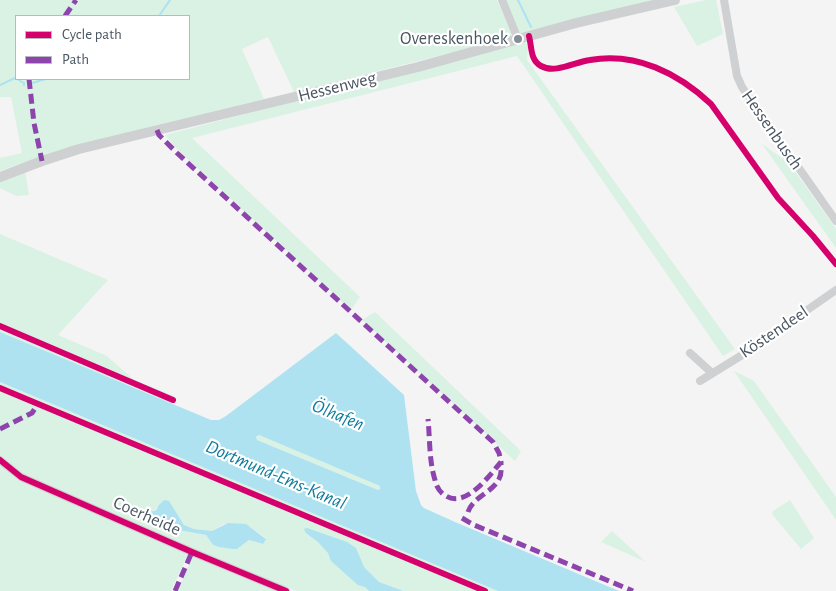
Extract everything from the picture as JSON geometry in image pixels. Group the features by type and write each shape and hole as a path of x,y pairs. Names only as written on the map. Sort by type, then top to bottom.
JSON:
{"street":[{"path":"502,0 518,39"},
{"name":"Hessenweg","path":"0,177 79,149 418,67 624,11 675,0"},
{"name":"Hessenbusch","path":"724,0 737,76 742,87 836,221"},
{"name":"Köstendeel","path":"700,381 747,352 836,290"},
{"path":"690,353 712,373"},
{"name":"Coerheide","path":"0,460 21,477 286,591"}],"green space":[{"path":"0,0 497,0 514,37 294,92 268,37 242,49 264,99 98,140 0,171 0,158 22,153 11,97 0,97"},
{"path":"505,0 654,0 521,35"},
{"path":"706,0 716,0 723,34 697,46 674,7"},
{"path":"524,41 528,47 527,60 735,349 723,356 517,56 192,138 360,297 351,310 178,150 165,135"},
{"path":"762,144 789,163 836,229 836,248"},
{"path":"25,171 29,195 16,196 0,188 0,181"},
{"path":"0,234 108,280 58,335 107,356 133,379 176,397 172,404 0,332"},
{"path":"375,312 521,451 515,461 362,320"},
{"path":"734,371 754,381 836,497 836,520"},
{"path":"0,382 498,591 296,591 20,474 0,458","holes":["164,500 169,502 184,525 194,529 212,531 224,524 242,524 252,528 266,538 262,544 249,540 237,549 219,547 213,545 206,535 163,525 149,518 154,510 157,511"]},
{"path":"259,435 380,486 380,489 378,490 257,440 256,438"},
{"path":"0,463 188,554 171,591 0,591"},
{"path":"790,500 814,538 801,549 772,514 773,511"},
{"path":"612,531 646,562 601,542"},
{"path":"193,556 277,591 177,591"}],"water":[{"path":"0,332 211,420 219,420 336,333 404,395 416,491 424,508 619,591 498,591 0,382","holes":["259,435 380,486 378,490 257,440 256,437"]},
{"path":"164,500 169,501 184,525 194,529 212,531 228,523 246,524 266,539 263,544 249,540 237,549 213,545 206,535 169,528 149,518 147,513 157,510"},
{"path":"307,528 347,542 356,548 364,567 379,582 403,591 369,591 365,587 358,585 331,561 328,553 306,533 304,529"}],"waterway":[{"path":"160,15 170,0"},
{"path":"518,0 531,27"},
{"path":"0,85 15,78"},
{"path":"19,80 24,85"},
{"path":"32,83 42,80"}],"marked path":[{"path":"66,15 76,0"},
{"path":"29,80 34,123 42,161"},
{"path":"157,130 159,135 177,153 493,442 501,462 477,489 461,498 454,499 446,496 437,487 430,450 428,419"},
{"path":"0,429 32,413 38,404"},
{"path":"468,512 474,502 496,484 501,475 501,462"},
{"path":"462,518 474,525 633,591"},
{"path":"175,591 192,552"}],"cycle path":[{"path":"529,36 535,60 541,66 547,68 559,68 590,60 607,58 624,59 655,67 685,83 711,104 778,198 836,264"},
{"path":"0,326 173,400"},
{"path":"0,388 485,591"},
{"path":"0,460 21,477 286,591"}],"place":[{"name":"Overeskenhoek","path":"518,39"}],"water label":[{"name":"Ölhafen","path":"338,415"},
{"name":"Dortmund-Ems-Kanal","path":"276,475"}]}
